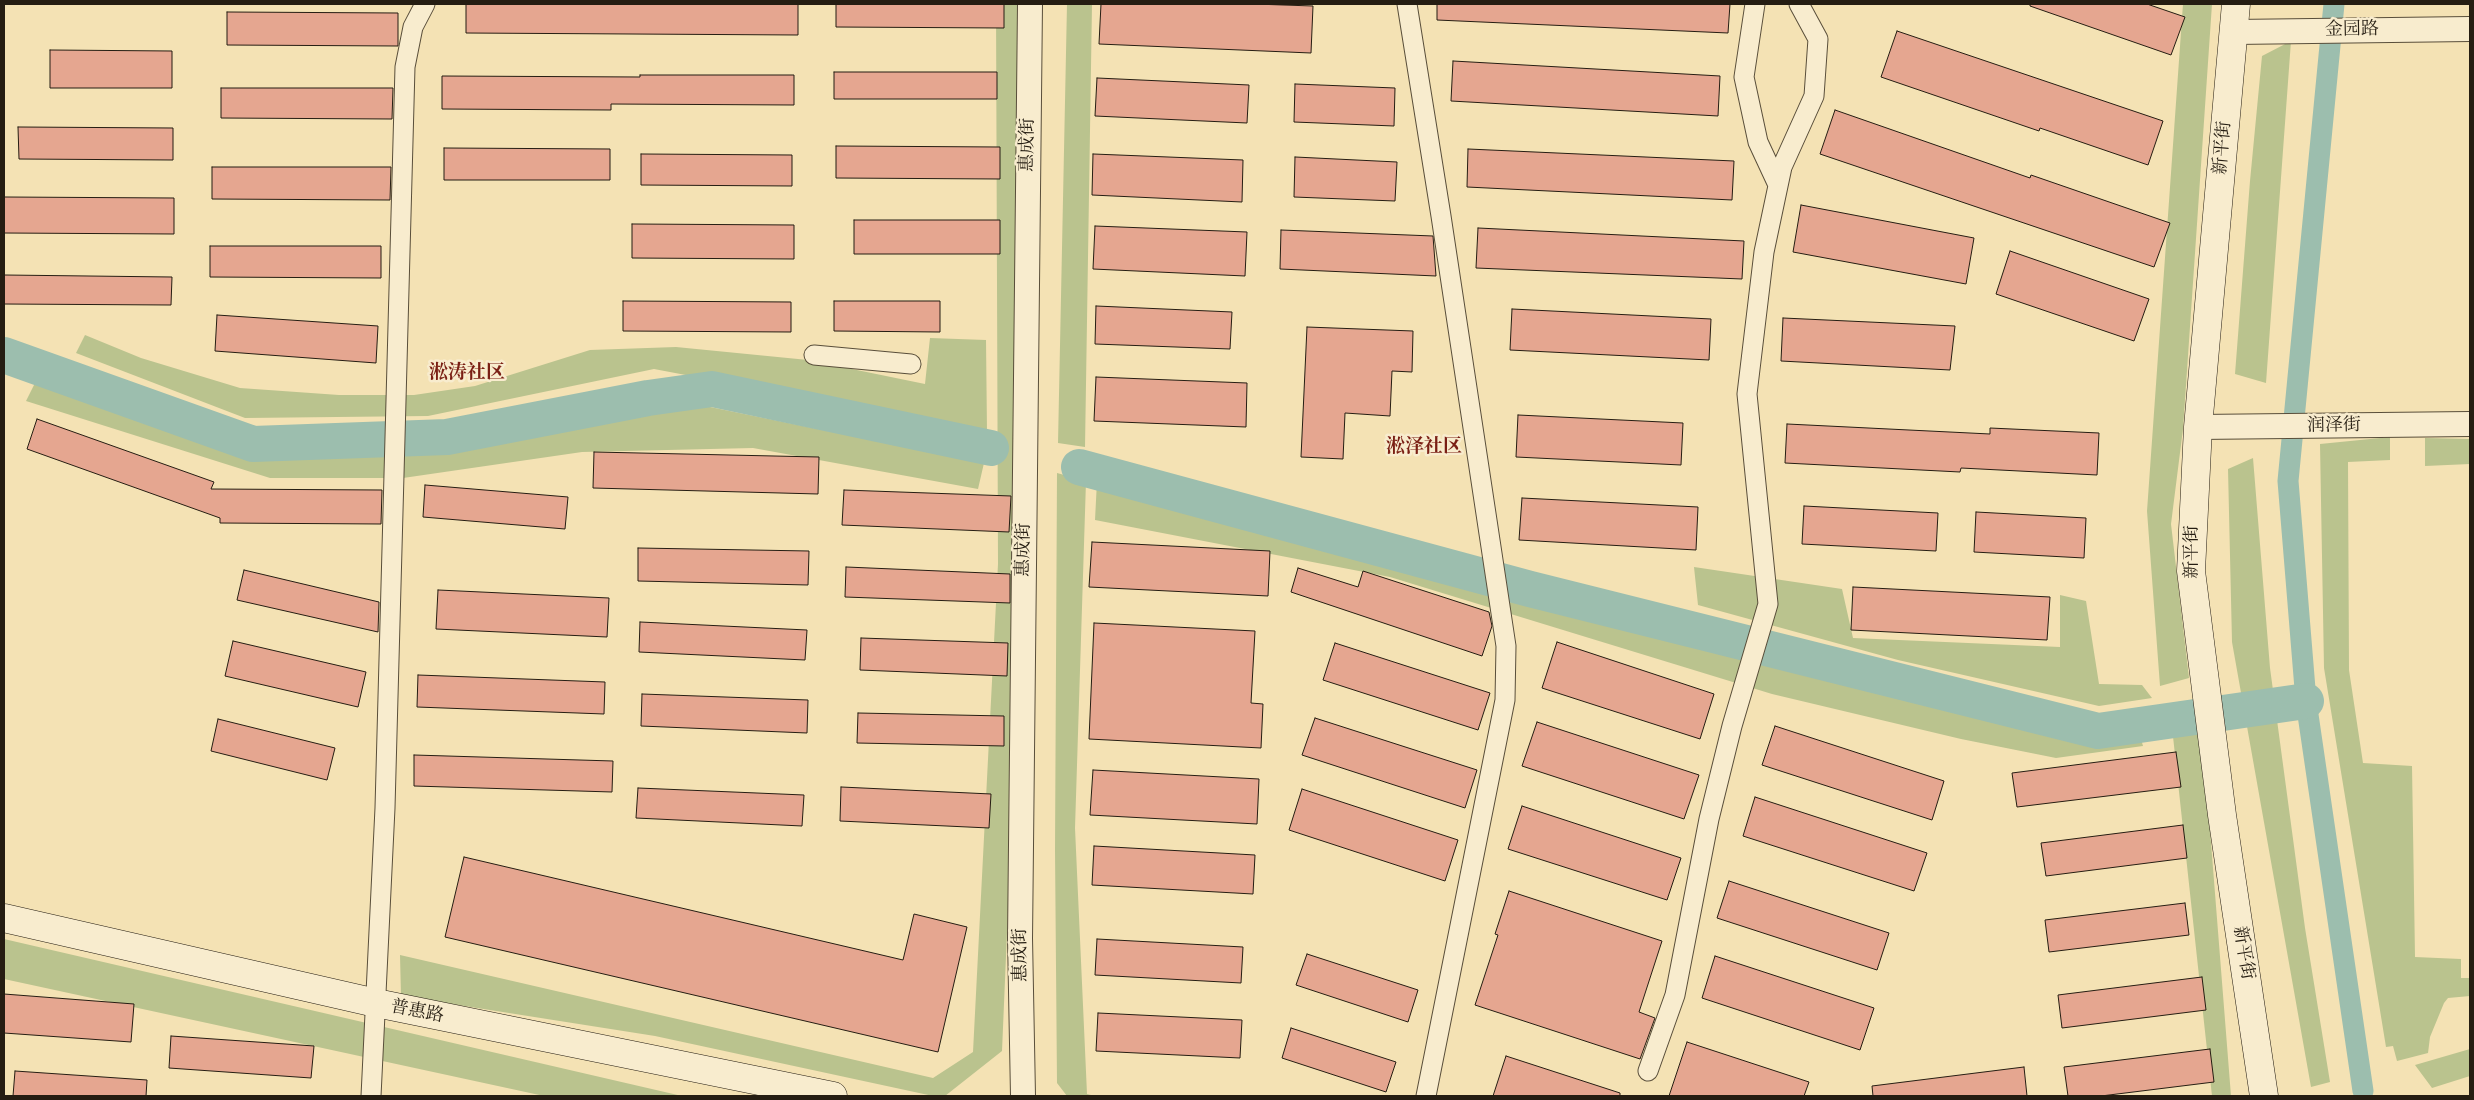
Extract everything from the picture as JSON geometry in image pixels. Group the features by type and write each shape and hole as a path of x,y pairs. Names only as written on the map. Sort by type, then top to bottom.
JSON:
{"main road":[{"name":"新平街","path":"2236,4 2198,427 2191,570 2222,815 2264,1096"},
{"name":"普惠路","path":"4,918 376,1004 833,1096"}],"street":[{"path":"371,1096 393,572 405,68 413,27 426,4"},
{"name":"惠成街","path":"1023,1096 1020,918 1030,4"},
{"path":"1407,4 1444,234 1506,646 1505,700 1426,1096"},
{"path":"1755,4 1744,77 1758,142 1778,185"},
{"path":"1648,1071 1675,995 1709,819 1732,726 1768,604 1747,394 1764,252 1782,167 1814,96 1818,39 1799,4"},
{"name":"金园路","path":"2234,32 2470,29"},
{"path":"814,355 911,364"},
{"name":"润泽街","path":"2198,427 2470,424"}],"green space":[{"path":"996,4 1019,4 1021,600 1002,1051 945,1096 933,1096 655,1036 401,996 400,955 933,1078 973,1052 998,564"},
{"path":"1067,4 1092,4 1085,447 1058,443"},
{"path":"2183,4 2212,4 2183,429 2171,524 2189,678 2160,686 2147,511"},
{"path":"2291,41 2266,383 2235,374 2262,56"},
{"path":"85,335 141,358 240,388 339,395 414,395 475,386 590,350 676,347 808,360 925,384 930,338 986,340 987,432 654,369 428,416 245,418 76,353"},
{"path":"38,377 244,451 424,450 666,398 984,463 978,489 753,448 582,452 403,478 270,478 26,401"},
{"path":"2390,437 2390,460 2348,462 2349,670 2363,763 2412,766 2415,957 2461,959 2461,978 2470,978 2470,996 2448,998 2444,1003 2430,1037 2428,1053 2397,1061 2393,1046 2386,1047 2324,668 2320,444"},
{"path":"2425,438 2470,439 2470,464 2425,466"},
{"path":"2253,458 2270,668 2305,928 2330,1082 2311,1087 2232,642 2228,469"},
{"path":"1057,473 1086,481 1075,828 1087,1094 1095,1096 1067,1096 1057,1083 1055,850"},
{"path":"1097,481 1566,602 1930,689 2076,728 2136,722 2143,746 2056,758 1961,739 1772,694 1390,577 1095,520"},
{"path":"1694,567 1842,589 1853,638 2060,647 2060,595 2086,601 2099,684 2142,685 2152,698 2099,706 1898,660 1698,605"},
{"path":"2195,715 2207,792 2231,1096 2212,1096 2171,718"},
{"path":"4,939 682,1096 544,1096 4,979"},
{"path":"2470,1049 2470,1076 2432,1088 2415,1065"}],"building":[{"path":"466,4 798,4 798,35 466,33"},
{"path":"836,4 1004,4 1004,28 836,27"},
{"path":"1101,4 1313,6 1311,53 1099,44"},
{"path":"1437,4 1730,4 1728,33 1437,20"},
{"path":"2030,4 2147,4 2185,17 2171,55 2030,6"},
{"path":"227,12 398,13 398,46 227,45"},
{"path":"1897,31 2163,121 2148,165 2040,128 2039,131 1881,77"},
{"path":"50,50 172,51 172,88 50,88"},
{"path":"1453,61 1720,76 1718,116 1451,101"},
{"path":"834,72 997,72 997,99 834,99"},
{"path":"640,75 794,75 794,105 611,104 611,110 442,109 442,76 640,77"},
{"path":"1097,78 1249,85 1247,123 1095,116"},
{"path":"1295,84 1395,88 1394,126 1294,122"},
{"path":"221,88 393,88 392,119 221,118"},
{"path":"1835,110 2030,178 2031,175 2170,223 2154,267 1820,154"},
{"path":"18,127 173,128 173,160 19,159"},
{"path":"836,146 1000,147 1000,179 836,178"},
{"path":"444,148 610,149 610,180 444,180"},
{"path":"1468,149 1734,161 1732,200 1467,187"},
{"path":"641,154 792,155 792,186 641,185"},
{"path":"1093,154 1243,160 1242,202 1092,195"},
{"path":"1295,157 1397,162 1395,201 1294,197"},
{"path":"212,167 391,167 390,200 212,199"},
{"path":"4,197 174,198 174,234 4,233"},
{"path":"1801,205 1974,238 1966,284 1793,252"},
{"path":"854,220 1000,220 1000,254 854,254"},
{"path":"632,224 794,225 794,259 632,258"},
{"path":"1095,226 1247,232 1245,276 1093,269"},
{"path":"1478,228 1744,241 1742,279 1476,268"},
{"path":"1281,230 1433,236 1436,276 1280,269"},
{"path":"210,246 381,246 381,278 210,277"},
{"path":"2010,251 2149,299 2134,341 1996,294"},
{"path":"4,275 172,277 171,305 4,304"},
{"path":"623,301 791,302 791,332 623,331"},
{"path":"834,301 940,301 940,332 834,331"},
{"path":"1096,306 1232,312 1230,349 1095,344"},
{"path":"1512,309 1711,319 1709,360 1510,350"},
{"path":"217,315 378,326 376,363 215,351"},
{"path":"1783,318 1955,326 1950,370 1781,361"},
{"path":"1307,327 1413,331 1412,372 1392,371 1390,416 1345,413 1343,459 1301,457"},
{"path":"1096,377 1247,383 1246,427 1094,421"},
{"path":"1518,415 1683,423 1681,465 1516,457"},
{"path":"37,419 214,482 211,489 382,490 381,524 220,523 220,518 27,449"},
{"path":"1787,424 1990,434 1990,428 2099,433 2097,475 1961,468 1960,472 1785,463"},
{"path":"594,452 819,457 818,494 593,488"},
{"path":"425,485 568,497 565,529 423,517"},
{"path":"844,490 1011,496 1009,532 842,525"},
{"path":"1522,498 1698,507 1696,550 1519,540"},
{"path":"1804,506 1938,513 1936,551 1802,544"},
{"path":"1976,512 2086,518 2084,558 1974,552"},
{"path":"1092,542 1270,551 1268,596 1089,587"},
{"path":"638,548 809,551 808,585 638,581"},
{"path":"846,567 1010,574 1010,603 845,597"},
{"path":"1298,568 1358,587 1363,571 1489,612 1492,626 1482,656 1291,592"},
{"path":"244,570 379,602 378,632 237,600"},
{"path":"1853,587 2050,597 2047,640 1851,630"},
{"path":"438,590 609,598 607,637 436,629"},
{"path":"640,622 807,630 805,660 639,652"},
{"path":"1094,623 1255,631 1251,703 1263,704 1261,748 1089,739"},
{"path":"861,638 1008,643 1007,676 860,670"},
{"path":"233,641 366,672 358,707 225,676"},
{"path":"1557,642 1714,694 1700,739 1542,688"},
{"path":"1335,643 1490,693 1478,730 1323,680"},
{"path":"418,675 605,682 604,714 417,707"},
{"path":"642,694 808,700 807,733 641,726"},
{"path":"858,713 1004,716 1004,746 857,743"},
{"path":"1315,718 1477,770 1465,808 1302,755"},
{"path":"218,719 335,748 327,780 211,751"},
{"path":"1537,722 1699,775 1684,819 1522,766"},
{"path":"1775,726 1944,781 1932,820 1762,765"},
{"path":"2176,752 2181,787 2017,807 2012,773"},
{"path":"414,755 613,761 612,792 414,786"},
{"path":"1093,770 1259,779 1257,824 1090,815"},
{"path":"841,787 991,794 989,828 840,821"},
{"path":"638,788 804,795 802,826 636,818"},
{"path":"1302,789 1458,840 1445,881 1289,830"},
{"path":"1755,797 1927,853 1914,891 1743,836"},
{"path":"1522,806 1681,858 1667,900 1508,849"},
{"path":"2183,825 2187,858 2046,876 2041,843"},
{"path":"1094,846 1255,855 1253,894 1092,885"},
{"path":"464,857 903,960 914,914 967,927 938,1052 445,937"},
{"path":"1729,881 1889,933 1877,970 1717,918"},
{"path":"1509,891 1662,941 1639,1012 1655,1018 1640,1059 1475,1005 1498,935 1495,934"},
{"path":"2185,903 2189,935 2049,952 2045,920"},
{"path":"1097,939 1243,947 1241,983 1095,975"},
{"path":"1307,954 1418,990 1408,1022 1296,985"},
{"path":"1715,956 1874,1008 1860,1050 1702,998"},
{"path":"2202,977 2206,1010 2062,1028 2058,995"},
{"path":"4,994 134,1004 131,1042 4,1033"},
{"path":"1098,1013 1242,1020 1240,1058 1096,1051"},
{"path":"1291,1028 1396,1062 1386,1092 1282,1058"},
{"path":"171,1036 314,1046 311,1078 169,1068"},
{"path":"1687,1042 1809,1082 1804,1096 1669,1096"},
{"path":"2210,1049 2214,1082 2101,1096 2068,1096 2064,1067"},
{"path":"1506,1056 1620,1093 1620,1096 1493,1096"},
{"path":"2024,1067 2027,1096 1873,1096 1872,1086"},
{"path":"15,1071 147,1080 146,1096 13,1096"}],"waterway":[{"path":"2334,4 2288,481 2306,701 2363,1091"},
{"path":"4,355 253,444 447,437 648,398 712,389 991,448"},
{"path":"1079,467 1530,589 2098,731 2306,701"}],"district":[{"name":"淞涛社区","path":"467,373"},
{"name":"淞泽社区","path":"1424,447"}]}
